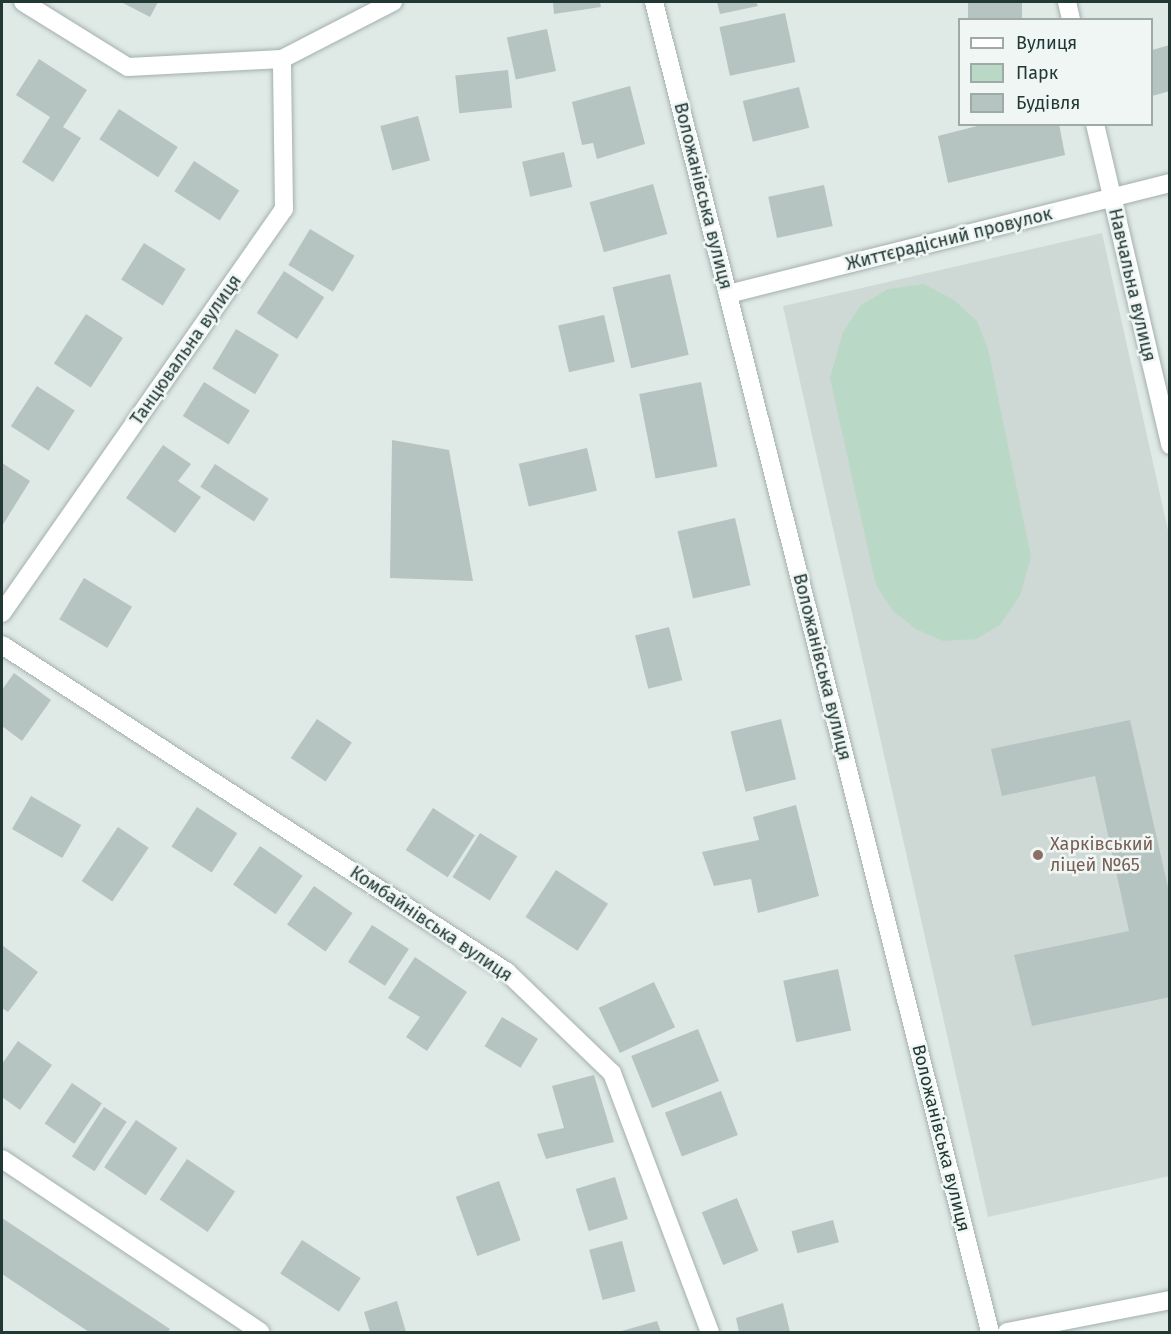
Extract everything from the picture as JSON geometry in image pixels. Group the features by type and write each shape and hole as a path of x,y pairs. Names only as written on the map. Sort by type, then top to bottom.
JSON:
{"street":[{"path":"23,2 128,67 282,59 393,2"},
{"name":"Воложанівська вулиця","path":"654,2 990,1332"},
{"path":"1067,2 1071,18"},
{"name":"Танцювальна вулиця","path":"2,613 284,209 282,59"},
{"name":"Навчальна вулиця","path":"1095,126 1170,445"},
{"name":"Життєрадісний провулок","path":"728,294 1170,183"},
{"name":"Комбайнівська вулиця","path":"2,645 507,972 612,1073 710,1332"},
{"path":"2,1159 260,1332"},
{"path":"1007,1332 1170,1300"}],"shaded area":[{"name":"Харківський ліцей №65","path":"1102,233 1169,535 1169,1176 988,1217 783,306"}],"green space":[{"path":"924,284 954,300 977,321 988,349 1031,557 1020,596 1000,625 976,639 943,641 916,629 893,611 876,585 830,378 843,332 861,305 888,289"}],"building":[{"path":"121,2 158,2 150,17"},
{"path":"553,2 600,2 601,7 554,14"},
{"path":"717,2 756,2 758,6 720,14"},
{"path":"968,2 1022,2 1022,18 968,18"},
{"path":"785,13 795,62 730,76 719,27"},
{"path":"547,29 556,71 516,80 507,38"},
{"path":"1170,45 1170,91 1153,96 1153,50"},
{"path":"39,59 87,90 63,127 81,138 53,182 22,162 50,117 16,95"},
{"path":"508,70 512,108 459,113 455,76"},
{"path":"630,86 645,144 597,159 593,143 582,145 572,102"},
{"path":"799,87 809,128 753,142 743,101"},
{"path":"119,109 178,147 158,177 99,139"},
{"path":"418,116 430,160 392,171 380,126"},
{"path":"977,126 1059,126 1065,155 948,183 938,136"},
{"path":"564,152 572,187 530,197 522,162"},
{"path":"194,161 239,190 220,221 174,191"},
{"path":"653,184 667,234 604,252 590,202"},
{"path":"824,185 833,226 777,238 768,197"},
{"path":"310,229 355,256 333,292 288,265"},
{"path":"144,243 186,269 163,305 121,279"},
{"path":"284,271 324,297 297,339 257,313"},
{"path":"670,274 689,355 631,368 613,287"},
{"path":"86,314 123,338 91,387 54,363"},
{"path":"604,315 615,362 569,372 558,326"},
{"path":"236,329 279,355 255,394 212,368"},
{"path":"204,382 250,411 229,445 183,416"},
{"path":"701,382 717,466 656,478 639,394"},
{"path":"37,386 75,411 49,451 11,426"},
{"path":"392,440 449,450 473,581 390,578"},
{"path":"163,445 191,464 178,481 201,497 175,533 126,498"},
{"path":"587,448 597,491 529,507 519,464"},
{"path":"2,463 30,481 2,526"},
{"path":"215,464 269,499 254,522 200,487"},
{"path":"735,518 751,585 693,599 678,531"},
{"path":"84,578 132,607 107,648 59,619"},
{"path":"669,627 682,680 648,689 635,635"},
{"path":"14,673 51,700 22,741 2,726 2,690"},
{"path":"317,719 352,742 326,781 291,758"},
{"path":"781,719 796,779 746,792 731,732"},
{"path":"1130,720 1170,896 1170,997 1032,1026 1014,955 1129,931 1095,776 1002,796 991,749"},
{"path":"31,796 81,825 62,858 12,829"},
{"path":"796,805 819,896 758,913 751,879 714,886 702,852 759,840 753,817"},
{"path":"197,807 237,833 212,873 171,846"},
{"path":"433,808 475,835 448,877 406,850"},
{"path":"118,827 149,848 112,902 82,881"},
{"path":"480,833 517,856 490,900 452,877"},
{"path":"260,846 303,876 276,914 233,885"},
{"path":"556,870 608,904 577,951 526,917"},
{"path":"314,886 353,913 326,951 287,925"},
{"path":"372,925 409,949 385,986 348,962"},
{"path":"2,945 38,972 8,1012 2,1008"},
{"path":"415,957 467,992 427,1051 406,1037 420,1017 388,998"},
{"path":"838,969 851,1031 796,1042 783,981"},
{"path":"654,982 675,1027 620,1053 599,1008"},
{"path":"502,1017 538,1039 520,1068 484,1046"},
{"path":"698,1029 719,1081 652,1108 631,1056"},
{"path":"18,1041 52,1065 20,1110 2,1097 2,1064"},
{"path":"594,1075 614,1142 546,1159 537,1134 564,1128 552,1086"},
{"path":"72,1083 102,1103 74,1144 45,1124"},
{"path":"721,1091 738,1135 682,1156 665,1113"},
{"path":"104,1107 127,1122 95,1171 72,1156"},
{"path":"136,1120 177,1148 146,1195 104,1167"},
{"path":"187,1159 235,1191 208,1232 160,1200"},
{"path":"615,1177 628,1219 589,1231 576,1189"},
{"path":"499,1181 521,1240 477,1256 456,1197"},
{"path":"737,1198 758,1251 723,1265 702,1212"},
{"path":"2,1218 170,1329 168,1332 89,1332 2,1274"},
{"path":"833,1220 839,1242 797,1253 791,1231"},
{"path":"302,1240 361,1278 339,1312 280,1274"},
{"path":"622,1241 635,1291 603,1300 589,1250"},
{"path":"397,1301 406,1332 370,1332 364,1312"},
{"path":"783,1303 790,1332 739,1332 736,1318"},
{"path":"657,1321 661,1332 618,1332"}],"place":[{"name":"Харківський ліцей №65","path":"1038,855"}]}
